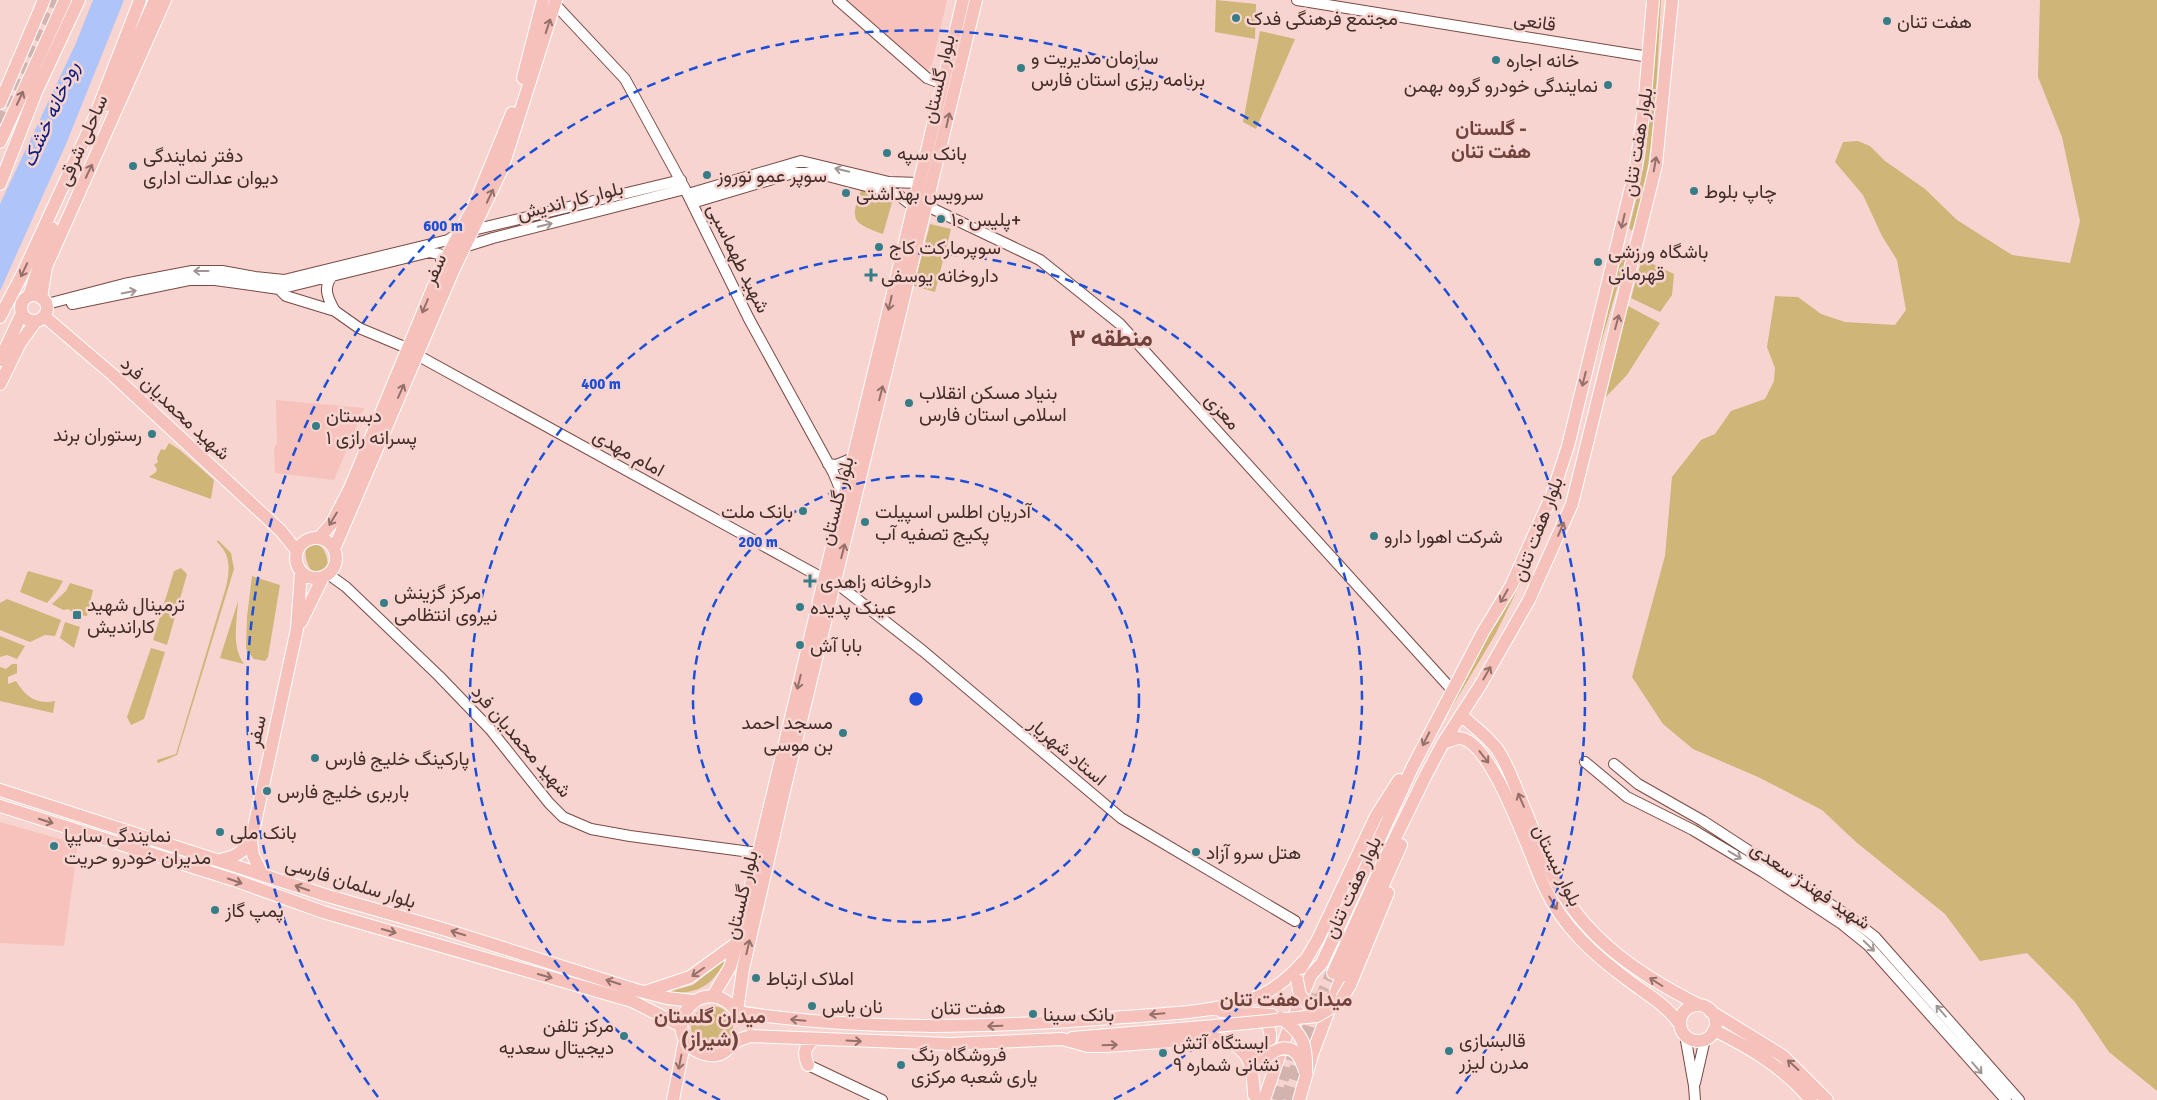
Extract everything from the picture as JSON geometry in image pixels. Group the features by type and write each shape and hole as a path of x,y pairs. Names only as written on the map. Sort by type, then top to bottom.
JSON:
{"main road":[{"path":"0,103 44,0"},
{"path":"0,142 65,0"},
{"path":"32,71 45,57 73,0"},
{"path":"0,184 36,92 79,0"},
{"path":"0,317 18,284 94,119 140,0"},
{"path":"147,19 150,0"},
{"name":"ساحلی شرقی","path":"41,307 49,234 155,0"},
{"name":"ساحلی شرقی","path":"0,384 20,342 41,307 46,267 165,0"},
{"name":"سفر","path":"334,549 412,352 443,264 490,170 520,92 543,0"},
{"name":"بلوار گلستان","path":"920,206 919,183 963,0"},
{"name":"بلوار گلستان","path":"713,996 730,967 830,581 920,206 976,0"},
{"name":"بلوار هفت تنان","path":"1257,1098 1311,975 1322,963 1412,768 1511,586 1552,495 1568,446 1636,167 1649,57 1653,0"},
{"name":"بلوار هفت تنان","path":"1341,980 1383,862 1443,743 1530,600 1572,504 1656,164 1672,0"},
{"name":"سفر","path":"318,538 332,523 350,488 412,352 502,169 554,1"},
{"path":"1618,242 1637,246"},
{"name":"بلوار گلستان","path":"830,581 853,458 908,256"},
{"path":"0,360 22,314 23,301 41,307"},
{"name":"شهید محمدیان فرد","path":"22,314 28,320 41,307 281,531"},
{"path":"281,531 305,541 318,538 327,542 334,549 336,554 335,566 326,576 314,579 301,572 296,562 297,551 305,541"},
{"path":"281,531 297,551"},
{"name":"سفر","path":"262,874 253,855 251,841 297,629 301,572"},
{"name":"سفر","path":"297,629 326,576"},
{"name":"بلوار گلستان","path":"737,1012 743,969 789,787 809,665"},
{"name":"بلوار نیستان","path":"1461,715 1488,738 1506,764 1557,883 1580,919 1595,936 1615,954 1658,984 1705,1008 1783,1056 1827,1100"},
{"path":"1466,741 1460,731 1463,727 1477,729"},
{"path":"1443,743 1458,738 1466,741"},
{"name":"بلوار نیستان","path":"1466,741 1476,747 1487,759 1499,780 1546,890 1563,918 1588,948 1609,966 1668,1008 1682,1029"},
{"path":"1412,768 1394,786 1376,816 1325,924 1304,961 1297,980 1298,990 1308,1004 1318,1005 1330,997 1341,980 1393,881 1401,845 1425,792 1426,775"},
{"name":"بلوار سلمان فارسی","path":"0,790 328,896 440,928 645,992 667,998 694,1001"},
{"name":"بلوار سلمان فارسی","path":"0,806 234,880 323,912 632,1001 681,1026"},
{"path":"220,860 231,858 243,851 251,841"},
{"path":"645,992 690,977 736,943"},
{"name":"هفت تنان","path":"737,1012 769,1018 826,1023 958,1027 1021,1025 1206,1010 1238,1003 1258,996 1286,980 1304,961"},
{"path":"730,967 736,970 743,969"},
{"path":"1062,1039 1303,1019 1317,1016 1339,1003 1341,980"},
{"path":"1299,1100 1306,1073 1341,980"},
{"path":"673,1100 685,1039 681,1026 687,1008 694,1001 703,997 713,996 722,998 731,1004 737,1012"},
{"path":"663,1016 669,1013 671,1009 671,1004 667,998"},
{"path":"1710,1034 1715,1020 1705,1008 1688,1008 1683,1012 1682,1029 1694,1040 1710,1034 1756,1051 1776,1065 1811,1100"},
{"path":"1206,1010 1256,1013 1282,1018 1292,1026 1303,1041 1307,1051 1306,1073"},
{"path":"1256,1013 1267,1020 1271,1032 1268,1045 1258,1053 1245,1053 1253,1072 1257,1098"},
{"name":"هفت تنان","path":"685,1039 691,1047 708,1055 718,1055 727,1051 736,1041 750,1036 950,1044 1062,1039 1088,1046 1215,1038 1231,1042 1245,1053"},
{"path":"808,1065 804,1057 806,1047 814,1039"},
{"path":"1257,1098 1264,1060 1277,1050 1286,1049 1295,1052 1306,1073"}],"street":[{"path":"838,0 926,78 943,84"},
{"name":"قانعی","path":"1297,0 1649,57"},
{"name":"شهید طهماسبی","path":"554,1 625,80 686,191 749,319 828,464 844,498"},
{"path":"686,191 802,161 888,186 919,183"},
{"name":"معزی","path":"888,186 896,194 920,206 1040,260 1120,324 1453,691"},
{"name":"بلوار کار اندیش","path":"473,230 686,191"},
{"name":"بلوار کار اندیش","path":"464,247 493,238 686,191"},
{"path":"41,307 124,284 192,271 222,271 284,280 448,240 459,233"},
{"path":"41,307 189,280 215,280 279,289 430,252 439,254 443,264"},
{"path":"334,275 328,281 327,292 328,299 335,311"},
{"name":"امام مهدی","path":"279,289 286,296 335,311 359,328 412,352 830,581"},
{"path":"828,464 836,465 853,458"},
{"name":"شهید محمدیان فرد","path":"326,576 346,587 439,676 490,729 549,803 563,817 591,829 758,853"},
{"name":"استاد شهریار","path":"830,581 930,657 1121,818 1295,922"},
{"name":"شهید فهندژ سعدی","path":"1585,762 1627,797 1693,830 1764,872 1842,924 1868,945 2006,1100"},
{"name":"شهید فهندژ سعدی","path":"1614,764 1638,784 1703,821 1848,916 1875,937 2019,1100"},
{"path":"1682,1029 1694,1086 1694,1100"},
{"path":"1694,1086 1710,1034"},
{"path":"808,1065 882,1100"}],"shaded area":[{"path":"843,0 947,0 931,69 926,70 919,66"},
{"name":"مجتمع فرهنگی فدک","path":"1216,0 1256,4 1255,39 1215,32"},
{"path":"1658,0 1661,0 1651,146 1640,203 1632,231 1629,228 1646,152"},
{"path":"2040,0 2157,0 2157,1091 2109,1052 2075,1002 2027,953 1980,961 1945,914 1856,842 1822,810 1758,777 1693,749 1663,724 1632,677 1665,556 1672,477 1701,440 1715,434 1731,411 1765,399 1774,381 1775,368 1767,347 1775,296 1798,297 1821,314 1845,322 1895,325 1906,310 1897,260 1882,236 1863,195 1835,162 1843,142 1858,141 1870,146 1885,161 1925,189 1957,220 2012,255 2070,263 2080,221 2062,137 2038,77"},
{"path":"1260,31 1295,39 1256,129 1243,122"},
{"path":"861,190 893,199 883,234 865,227 856,219 855,208"},
{"path":"930,224 951,229 935,292 914,286"},
{"path":"1622,253 1627,254 1579,418 1543,529 1522,580 1496,633 1443,722 1439,723 1504,608 1540,527"},
{"path":"1642,259 1674,274 1672,295 1660,312 1631,298"},
{"path":"1628,306 1660,323 1627,375 1600,403"},
{"name":"دبستان پسرانه رازی ۱","path":"276,400 364,408 334,480 275,473 274,447 277,444"},
{"path":"169,443 180,450 214,480 211,499 149,477 156,472 157,469 154,465 158,462 157,458 161,449 165,450"},
{"path":"218,540 231,553 234,569 177,755 158,763 157,760 176,754 226,587 228,574 227,557 217,542"},
{"path":"313,544 323,549 328,565 328,569 321,574 315,575 306,558 306,547"},
{"path":"181,568 187,574 167,645 153,640 174,571"},
{"path":"28,571 63,581 47,603 20,592"},
{"path":"252,576 280,585 268,657 265,661 254,659 246,649 247,617"},
{"path":"70,583 93,590 87,616 73,614 69,609 63,610 52,604 66,591"},
{"path":"7,599 61,620 55,636 45,635 30,642 0,630 0,603"},
{"path":"238,601 236,642 237,650 244,664 220,658"},
{"path":"65,622 80,627 74,648 60,638"},
{"path":"0,636 25,646 17,659 7,655 0,657"},
{"path":"151,648 165,652 144,719 131,725 127,717"},
{"path":"12,664 17,664 17,673 8,677 8,684 16,681 23,691 32,698 42,702 55,701 53,713 0,701 0,667 6,669"},
{"path":"0,822 78,844 64,946 0,943"},
{"path":"727,958 709,983 702,987 686,992 664,993 693,985"},
{"path":"708,1006 716,1006 727,1012 733,1027 727,1042 716,1048 708,1048 697,1042 691,1031 691,1023 697,1012"}],"water":[{"name":"رودخانه خشک","path":"93,0 124,0 66,144 0,291 0,204 76,43"}],"tunnel":[{"path":"0,123 56,0"},
{"path":"1287,1100 1312,1019 1333,973"},
{"path":"1276,1100 1289,1053 1310,992"}],"place":[{"name":"مجتمع فرهنگی فدک","path":"1236,18"},
{"name":"هفت تنان","path":"1887,21"},
{"name":"خانه اجاره","path":"1496,60"},
{"name":"سازمان مدیریت و برنامه ریزی استان فارس","path":"1021,68"},
{"name":"نمایندگی خودرو گروه بهمن","path":"1608,85"},
{"name":"بانک سپه","path":"887,153"},
{"name":"دفتر نمایندگی دیوان عدالت اداری","path":"133,166"},
{"name":"سوپر عمو نوروز","path":"707,175"},
{"name":"چاپ بلوط","path":"1694,191"},
{"name":"سرویس بهداشتی","path":"846,193"},
{"name":"پلیس ۱۰+","path":"941,219"},
{"name":"سوپرمارکت کاج","path":"879,247"},
{"name":"باشگاه ورزشی قهرمانی","path":"1598,262"},
{"name":"داروخانه یوسفی","path":"871,275"},
{"name":"بنیاد مسکن انقلاب اسلامی استان فارس","path":"909,403"},
{"name":"دبستان پسرانه رازی ۱","path":"316,426"},
{"name":"رستوران برند","path":"152,434"},
{"name":"بانک ملت","path":"803,511"},
{"name":"آدریان اطلس اسپیلت پکیج تصفیه آب","path":"865,522"},
{"name":"شرکت اهورا دارو","path":"1374,536"},
{"name":"داروخانه زاهدی","path":"810,581"},
{"name":"مرکز گزینش نیروی انتظامی","path":"384,603"},
{"name":"عینک پدیده","path":"800,607"},
{"name":"ترمینال شهید کاراندیش","path":"77,615"},
{"name":"بابا آش","path":"800,645"},
{"name":"مسجد احمد بن موسی","path":"843,733"},
{"name":"پارکینگ خلیج فارس","path":"315,758"},
{"name":"باربری خلیج فارس","path":"267,791"},
{"name":"بانک ملی","path":"220,832"},
{"name":"نمایندگی سایپا مدیران خودرو حریت","path":"54,846"},
{"name":"هتل سرو آزاد","path":"1196,852"},
{"name":"پمپ گاز","path":"215,910"},
{"name":"املاک ارتباط","path":"756,978"},
{"name":"نان یاس","path":"812,1006"},
{"name":"بانک سینا","path":"1033,1014"},
{"name":"مرکز تلفن دیجیتال سعدیه","path":"624,1036"},
{"name":"قالبسازی مدرن لیزر","path":"1449,1051"},
{"name":"ایستگاه آتش نشانی شماره ۹","path":"1163,1053"},
{"name":"فروشگاه رنگ یاری شعبه مرکزی","path":"901,1065"}],"district":[{"name":"گلستان - هفت تنان","path":"1491,140"},
{"name":"منطقه ۳","path":"1111,338"},
{"name":"میدان هفت تنان","path":"1286,999"},
{"name":"میدان گلستان (شیراز)","path":"710,1028"}]}
